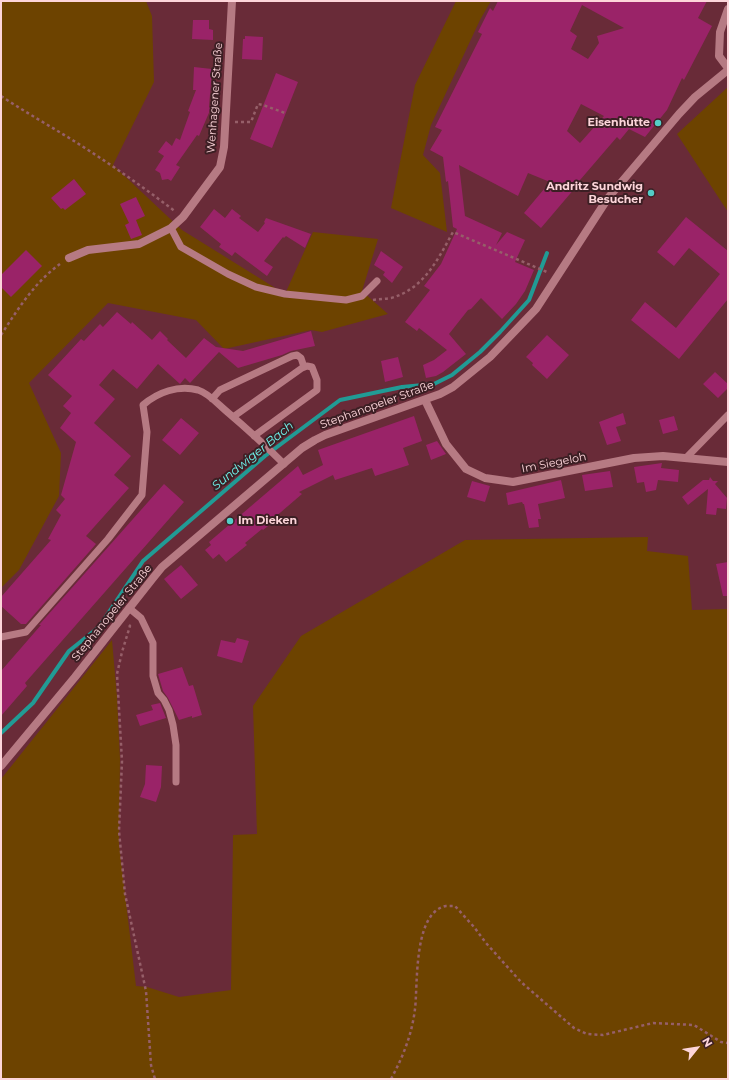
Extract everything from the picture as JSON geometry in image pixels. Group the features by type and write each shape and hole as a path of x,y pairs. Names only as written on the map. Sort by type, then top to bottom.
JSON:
{"street":[{"name":"Wenhagener Straße","path":"69,258 88,250 139,244 171,228 183,217 220,167 224,147 226,122 232,1"},
{"path":"728,9 720,32 719,56 728,69"},
{"name":"Stephanopeler Straße","path":"1,766 75,677 162,568 284,464 308,444 325,435 424,400 454,387 490,358 536,309 608,198 695,97 728,69"},
{"name":"Im Siegeloh","path":"424,400 446,444 466,469 485,478 513,482 634,458 663,456 728,462"}],"lane":[{"path":"171,228 181,246 228,274 256,287 285,294 346,300 362,296 377,281"},
{"path":"212,399 220,390 292,356 297,355 301,358 304,367"},
{"path":"233,417 304,367 312,367 317,380 317,390 254,436"},
{"path":"1,637 26,632 108,539 142,495 147,432 143,405 153,396 175,389 198,390 212,399 233,417 284,464"},
{"path":"686,458 728,415"},
{"path":"129,608 141,618 153,643 154,676 158,692 169,710 173,725 176,746 176,782"}],"path":[{"path":"1,96 130,178 183,217"},
{"path":"226,122 251,122 258,104 285,113"},
{"path":"350,299 362,301 391,298 419,285 433,267 453,232 557,278"},
{"path":"1,335 24,300 46,274 69,258"},
{"path":"122,617 130,626 117,674 122,761 119,831 125,894 146,991 151,1065 155,1079"},
{"path":"392,1079 399,1065 409,1036 415,1009 419,952 425,926 431,916 445,906 455,906 521,982 574,1028 587,1034 603,1035 653,1022 694,1025 722,1042 728,1043"}],"shaded area":[{"path":"1,1 146,1 152,16 154,82 113,165 182,230 285,294 313,232 378,239 362,291 388,314 322,332 311,330 224,349 196,320 108,303 29,383 61,453 59,496 19,570 1,588"},
{"path":"456,1 491,1 480,20 431,125 423,155 440,173 447,232 391,208 415,85"},
{"path":"728,87 728,212 677,134"},
{"path":"648,537 647,551 688,556 692,610 728,609 728,1079 1,1079 1,779 112,640 120,759 119,844 136,986 147,987 179,997 231,990 233,835 257,834 253,706 301,636 465,540"}],"building":[{"path":"498,1 707,1 698,18 712,26 684,80 682,78 667,110 645,137 629,129 620,140 617,137 541,228 524,213 550,182 528,173 518,196 459,165 465,216 502,233 496,245 507,232 525,240 515,262 534,270 525,291 516,304 502,319 481,298 471,309 468,310 449,334 466,354 443,372 436,376 426,378 423,365 434,360 447,350 419,328 417,331 405,322 430,290 424,286 441,264 457,229 453,227 448,181 446,182 443,157 430,150 442,130 435,127 482,34 478,32 490,8 493,11","holes":["582,5 624,28 597,36 599,43 588,59 571,49 577,36 570,31","581,104 604,116 580,143 567,131"]},
{"path":"193,20 209,20 209,29 213,30 213,40 192,39"},
{"path":"245,36 263,37 262,60 242,59 243,39 245,39"},
{"path":"194,67 212,69 209,107 211,108 199,136 197,135 176,165 180,167 171,181 168,179 162,180 160,173 155,170 164,156 158,152 166,141 172,146 176,138 180,140 190,112 188,111 196,90 193,90"},
{"path":"276,73 298,82 272,148 250,139"},
{"path":"74,179 86,194 65,210 63,208 61,209 51,198"},
{"path":"136,197 145,216 136,220 142,235 131,239 125,225 129,223 120,204"},
{"path":"214,209 225,218 232,209 241,216 239,218 258,232 265,223 266,218 311,234 305,248 286,236 284,238 283,237 264,261 273,267 267,276 235,252 232,256 219,247 221,244 200,227"},
{"path":"686,217 728,251 728,299 679,359 631,320 645,302 676,328 720,274 689,248 674,266 657,252"},
{"path":"26,250 42,266 11,297 1,287 1,275"},
{"path":"381,251 403,267 392,283 383,275 385,272 374,265"},
{"path":"117,312 131,324 132,322 152,340 160,331 168,339 167,340 186,358 204,338 216,347 243,351 311,331 315,346 291,351 238,368 219,352 190,383 185,378 180,384 158,364 137,389 113,369 99,385 115,399 94,423 131,456 114,475 129,488 86,536 96,544 26,624 21,624 1,606 1,597 51,540 48,539 61,515 56,510 65,499 61,495 76,442 60,428 71,413 63,406 72,396 48,375 81,339 84,341 100,324 103,327"},
{"path":"547,335 569,355 547,379 526,357"},
{"path":"398,357 403,377 385,382 381,361"},
{"path":"715,372 728,384 728,388 718,398 703,384"},
{"path":"623,413 626,424 616,427 621,441 607,445 599,422"},
{"path":"414,416 422,441 403,448 409,465 375,476 372,468 335,480 333,475 299,492 302,494 274,518 276,520 245,543 247,545 226,562 219,554 213,559 205,550 211,545 209,542 298,466 303,475 323,465 318,450"},
{"path":"674,416 678,430 663,434 659,420"},
{"path":"181,418 199,433 180,455 162,440"},
{"path":"437,441 446,454 431,460 426,445"},
{"path":"662,463 661,468 679,470 678,482 658,480 656,490 646,492 644,482 637,483 634,467"},
{"path":"610,471 613,487 585,491 582,475"},
{"path":"710,477 713,481 718,481 715,484 727,498 726,509 717,508 716,515 706,514 708,489 688,505 682,497 703,480 709,480"},
{"path":"561,480 565,498 538,504 541,519 538,519 539,527 529,528 524,504 522,502 508,505 506,493"},
{"path":"472,481 490,486 485,502 467,497"},
{"path":"164,484 184,502 25,683 27,686 1,716 1,671 41,625 39,625"},
{"path":"728,562 728,596 723,596 716,564"},
{"path":"181,565 198,585 181,599 164,579"},
{"path":"237,638 249,641 242,663 217,656 221,640 235,643"},
{"path":"182,667 189,686 193,685 202,715 179,720 163,691 158,674"},
{"path":"160,703 166,718 140,726 136,715 153,710 151,705"},
{"path":"146,765 162,766 161,787 156,802 140,797 145,784"}],"waterway":[{"name":"Sundwiger Bach","path":"1,733 33,703 69,651 99,627 143,561 265,456 340,400 402,387 434,384 452,375 480,352 529,300 547,253"}],"place":[{"name":"Eisenhütte","path":"658,123"},
{"name":"Andritz Sundwig Besucher","path":"651,193"},
{"name":"Im Dieken","path":"230,521"}]}
